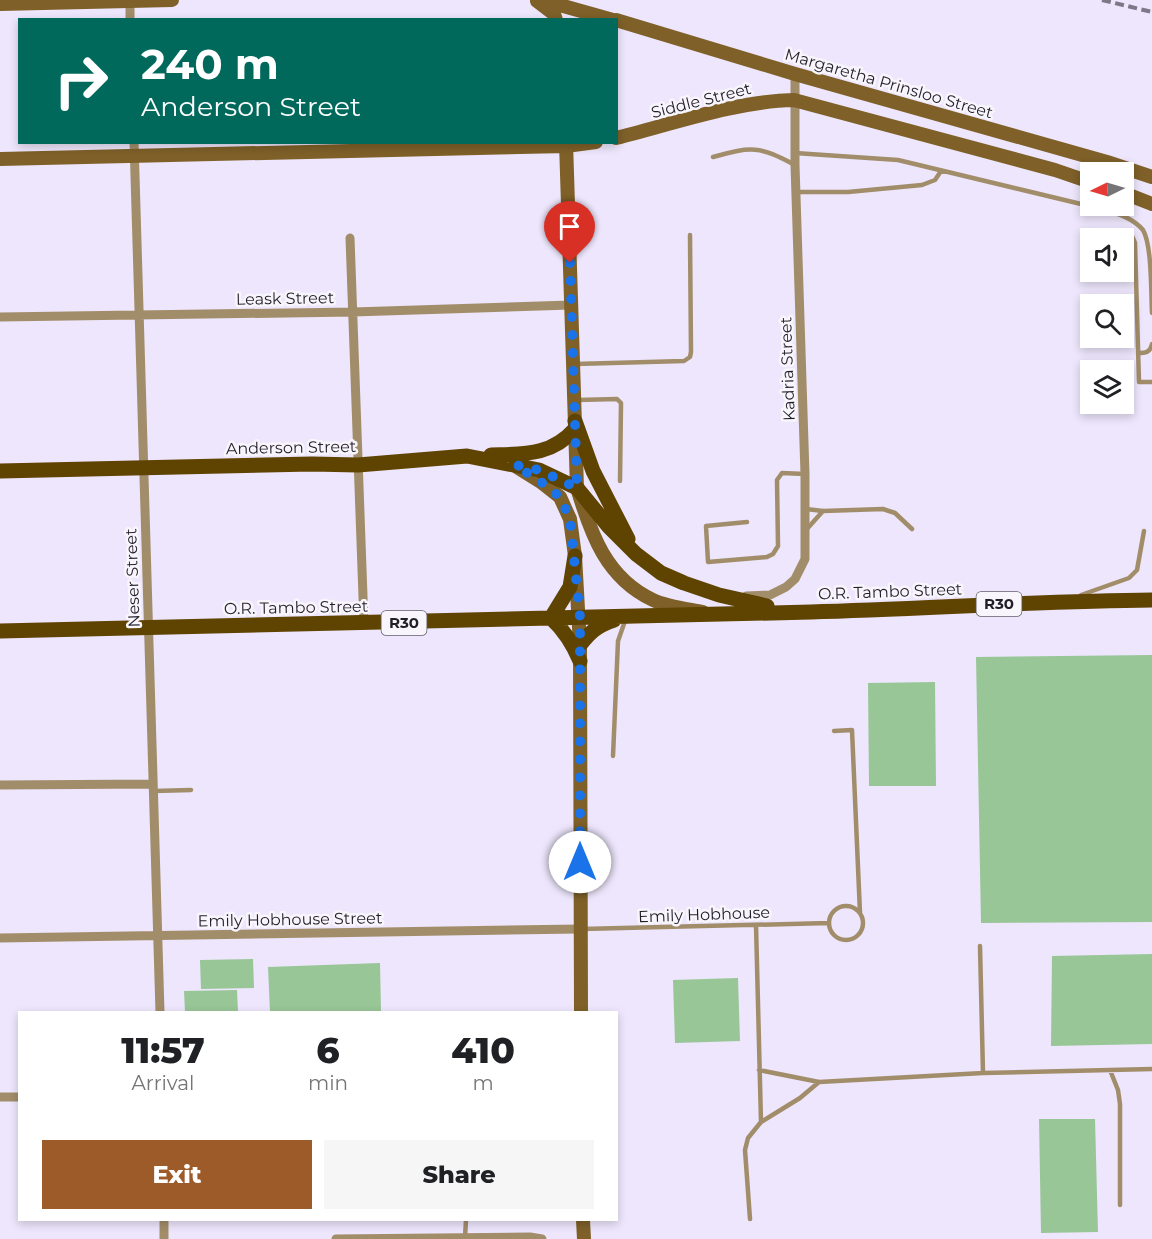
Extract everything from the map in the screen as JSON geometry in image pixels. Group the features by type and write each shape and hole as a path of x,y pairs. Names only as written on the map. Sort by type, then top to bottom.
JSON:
{"main road":[{"path":"467,456 525,453 548,449 568,437 575,425"},
{"path":"575,425 593,471 636,554"},
{"name":"Anderson Street","path":"0,471 358,465 467,456 539,470 577,488"},
{"name":"O.R. Tambo Street","path":"577,488 609,527 636,554 661,573 719,596 808,612"},
{"path":"575,556 570,587 551,618 572,642 580,661"},
{"name":"O.R. Tambo Street","path":"0,631 364,624 1152,600"},
{"path":"580,645 600,624 625,616"}],"street":[{"path":"0,4 172,0"},
{"path":"535,0 554,14 555,18"},
{"name":"Margaretha Prinsloo Street","path":"542,0 608,18"},
{"path":"130,1 130,18"},
{"name":"Margaretha Prinsloo Street","path":"618,21 1152,177"},
{"name":"Kadria Street","path":"719,596 770,595 786,587 795,579 805,559 806,508 795,165 795,74"},
{"name":"Siddle Street","path":"618,137 746,105 770,100 794,100"},
{"path":"794,100 1080,179"},
{"name":"Neser Street","path":"134,144 160,1011"},
{"path":"0,159 566,144 577,488 590,530 603,556 626,583 654,601 709,614"},
{"path":"1134,197 1152,204"},
{"path":"350,238 364,624"},
{"name":"Leask Street","path":"0,317 352,312 571,304"},
{"path":"515,465 560,497 570,519 575,556 580,617 581,1011"},
{"path":"0,785 154,787"},
{"name":"Emily Hobhouse Street","path":"0,938 580,929"},
{"path":"0,1097 18,1097"},
{"path":"164,1221 164,1239"},
{"path":"584,1221 584,1239"},
{"path":"336,1239 465,1237 542,1239"}],"lane":[{"path":"713,157 744,148 771,152 795,165"},
{"path":"795,153 898,160 1106,210 1126,217 1143,230 1147,238 1150,252 1152,313"},
{"path":"796,192 848,192 922,185 935,180 940,171"},
{"path":"573,364 684,361 688,359 691,352 690,235"},
{"path":"1134,241 1138,382 1152,382"},
{"path":"1138,353 1150,351 1152,344"},
{"path":"574,400 617,399 621,403 620,481"},
{"path":"747,522 706,526 708,562 767,557 773,554 778,546 777,480 782,473 805,474"},
{"path":"806,508 823,511 890,510 912,529"},
{"path":"806,530 823,511"},
{"path":"1064,601 1129,578 1137,570 1144,531"},
{"path":"613,756 618,641 625,616"},
{"path":"834,731 852,730 860,913 863,928 859,935 846,941 838,940 832,935 830,916 838,908 850,906 860,913"},
{"path":"154,787 191,790"},
{"name":"Emily Hobhouse","path":"580,929 829,923"},
{"path":"756,925 762,1122"},
{"path":"980,946 983,1073"},
{"path":"759,1070 819,1082 983,1073 1152,1069"},
{"path":"1110,1070 1118,1090 1120,1104 1120,1205"},
{"path":"750,1219 746,1150 748,1138 762,1122 800,1098 819,1082"},
{"path":"465,1221 465,1237"}],"green space":[{"path":"1152,655 1152,922 981,923 976,657"},
{"path":"935,682 936,786 869,786 868,683"},
{"path":"1152,954 1152,1044 1051,1046 1052,956"},
{"path":"253,959 254,988 201,989 200,960"},
{"path":"380,963 381,1011 270,1011 268,967"},
{"path":"738,978 740,1041 675,1043 673,980"},
{"path":"237,990 238,1011 185,1011 184,991"},
{"path":"1039,1119 1095,1119 1098,1232 1041,1233"}],"railway":[{"path":"1102,0 1152,12"}],"route":[{"path":"570,263 577,488 539,470 515,465 560,497 570,519 580,617 580,862"}]}
